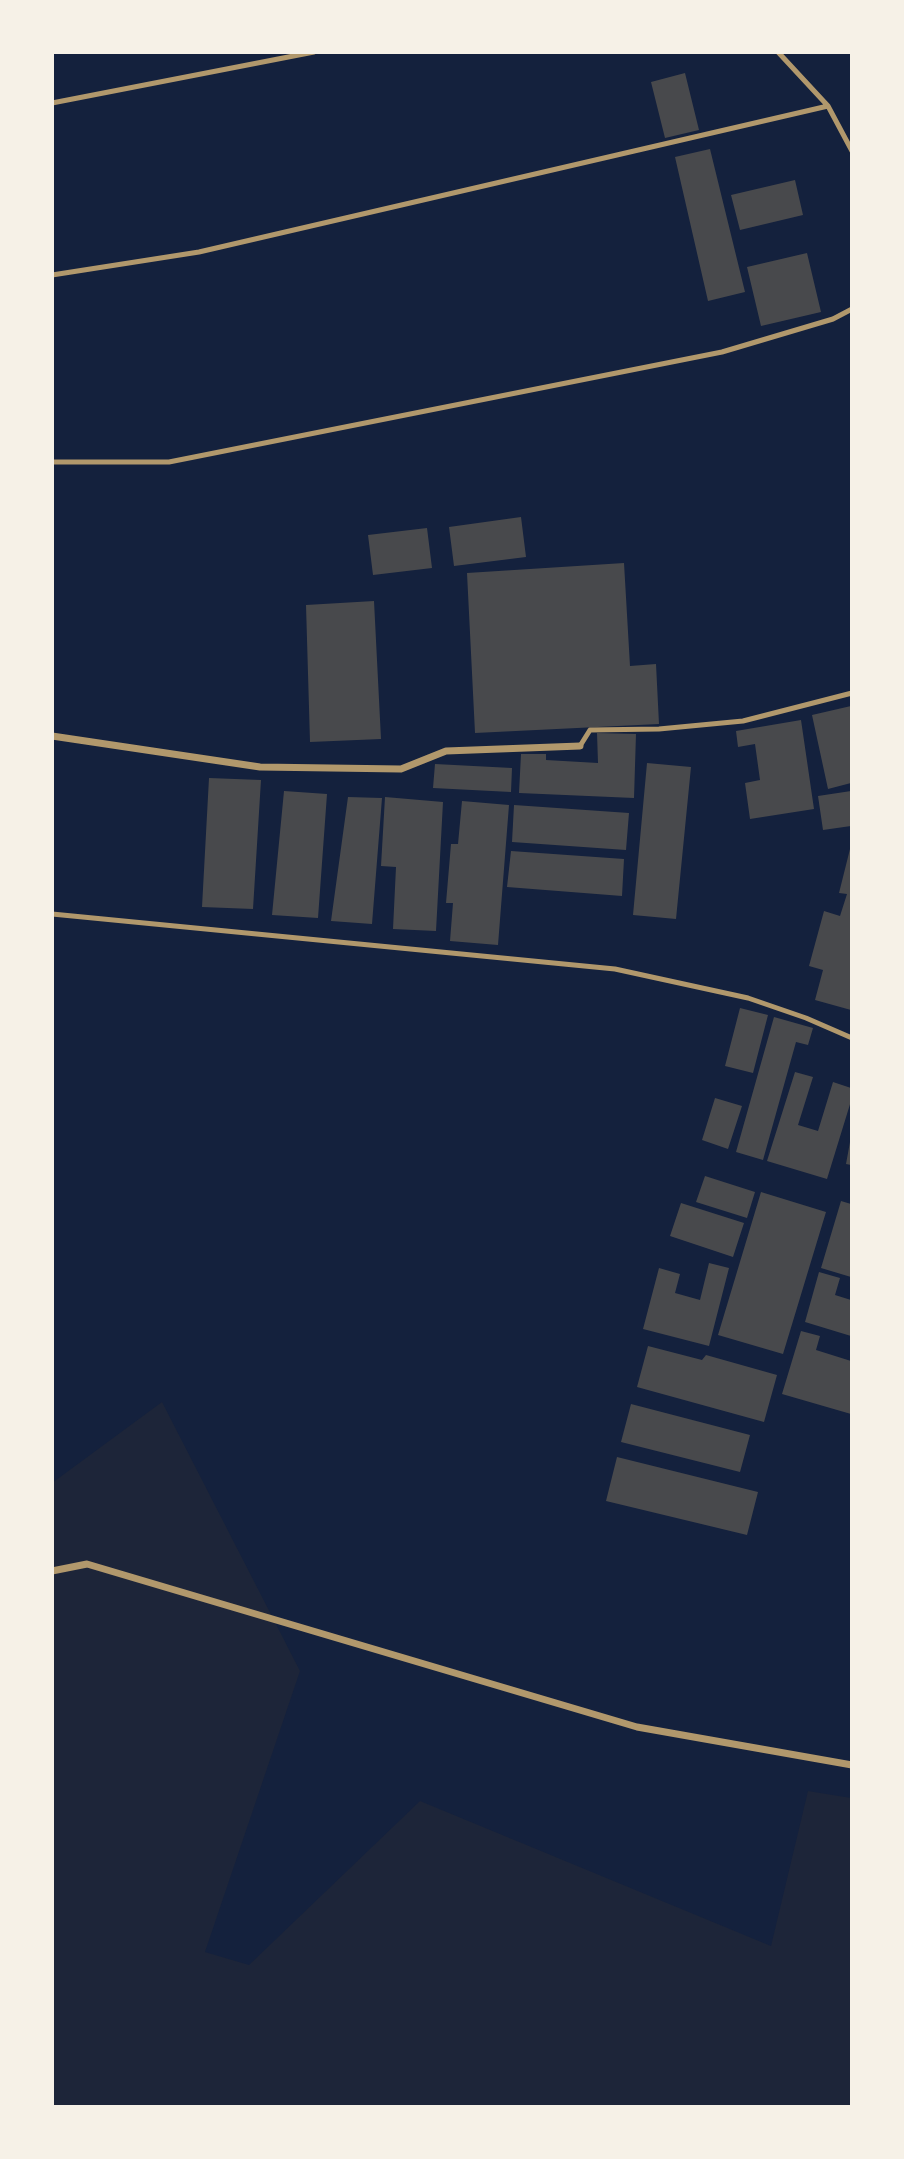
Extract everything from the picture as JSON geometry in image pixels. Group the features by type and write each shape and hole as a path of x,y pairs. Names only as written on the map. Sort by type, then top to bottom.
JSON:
{"street":[{"path":"52,736 260,767 401,769 446,751 580,746"},
{"path":"52,1571 87,1564 637,1727 852,1765"}],"lane":[{"path":"52,103 314,52"},
{"path":"778,52 828,106 852,151"},
{"path":"52,275 199,252 828,106"},
{"path":"52,462 169,462 722,352 834,319 852,309"},
{"path":"580,746 590,730 659,729 743,721 852,693"},
{"path":"52,914 615,969 748,998 806,1018 852,1038"}],"shaded area":[{"path":"162,1402 300,1671 205,1952 249,1965 420,1801 771,1946 808,1791 851,1798 851,2106 53,2106 52,1483"}],"building":[{"path":"685,73 699,130 665,138 651,82"},
{"path":"710,149 745,292 708,301 675,157"},
{"path":"795,180 803,215 740,230 731,195"},
{"path":"807,253 821,312 761,326 747,267"},
{"path":"521,517 526,557 454,566 449,527"},
{"path":"427,528 432,568 373,575 368,535"},
{"path":"624,563 630,666 656,664 659,724 475,733 467,573"},
{"path":"374,601 381,739 310,742 306,605"},
{"path":"851,706 851,783 828,789 812,715"},
{"path":"801,720 814,809 750,819 745,783 760,780 755,744 738,747 736,731"},
{"path":"597,733 636,734 634,798 519,793 521,754 546,754 546,760 598,763"},
{"path":"647,763 691,767 676,919 633,915"},
{"path":"435,764 512,768 511,792 433,788"},
{"path":"209,778 261,780 253,909 202,907"},
{"path":"284,791 327,794 318,918 272,915"},
{"path":"851,791 851,826 823,830 818,796"},
{"path":"348,797 382,798 372,924 331,921"},
{"path":"385,797 443,802 436,931 393,929 396,867 381,866"},
{"path":"462,801 509,805 498,945 450,941 453,903 446,903 451,844 458,844"},
{"path":"514,805 629,813 626,850 512,842"},
{"path":"851,845 851,1010 815,1000 823,970 809,966 824,911 840,916 847,894 839,893"},
{"path":"511,851 624,859 622,896 507,887"},
{"path":"740,1008 768,1015 753,1073 725,1066"},
{"path":"774,1017 813,1028 808,1045 796,1042 763,1160 736,1152"},
{"path":"795,1072 813,1077 798,1125 818,1131 833,1082 851,1088 851,1101 827,1179 767,1161"},
{"path":"715,1098 742,1106 728,1149 702,1140"},
{"path":"851,1142 851,1165 846,1164"},
{"path":"705,1176 755,1192 747,1218 696,1202"},
{"path":"761,1192 826,1212 783,1354 718,1335"},
{"path":"841,1201 851,1204 851,1277 821,1268"},
{"path":"681,1203 744,1223 733,1257 670,1236"},
{"path":"709,1263 729,1268 709,1346 643,1329 659,1268 680,1274 675,1293 700,1300"},
{"path":"819,1272 840,1278 835,1295 851,1300 851,1336 805,1322"},
{"path":"801,1331 820,1336 816,1350 851,1361 851,1414 782,1394"},
{"path":"648,1346 702,1360 706,1355 777,1375 764,1422 637,1387"},
{"path":"631,1404 750,1435 740,1472 621,1442"},
{"path":"617,1457 758,1492 747,1535 606,1501"}]}
